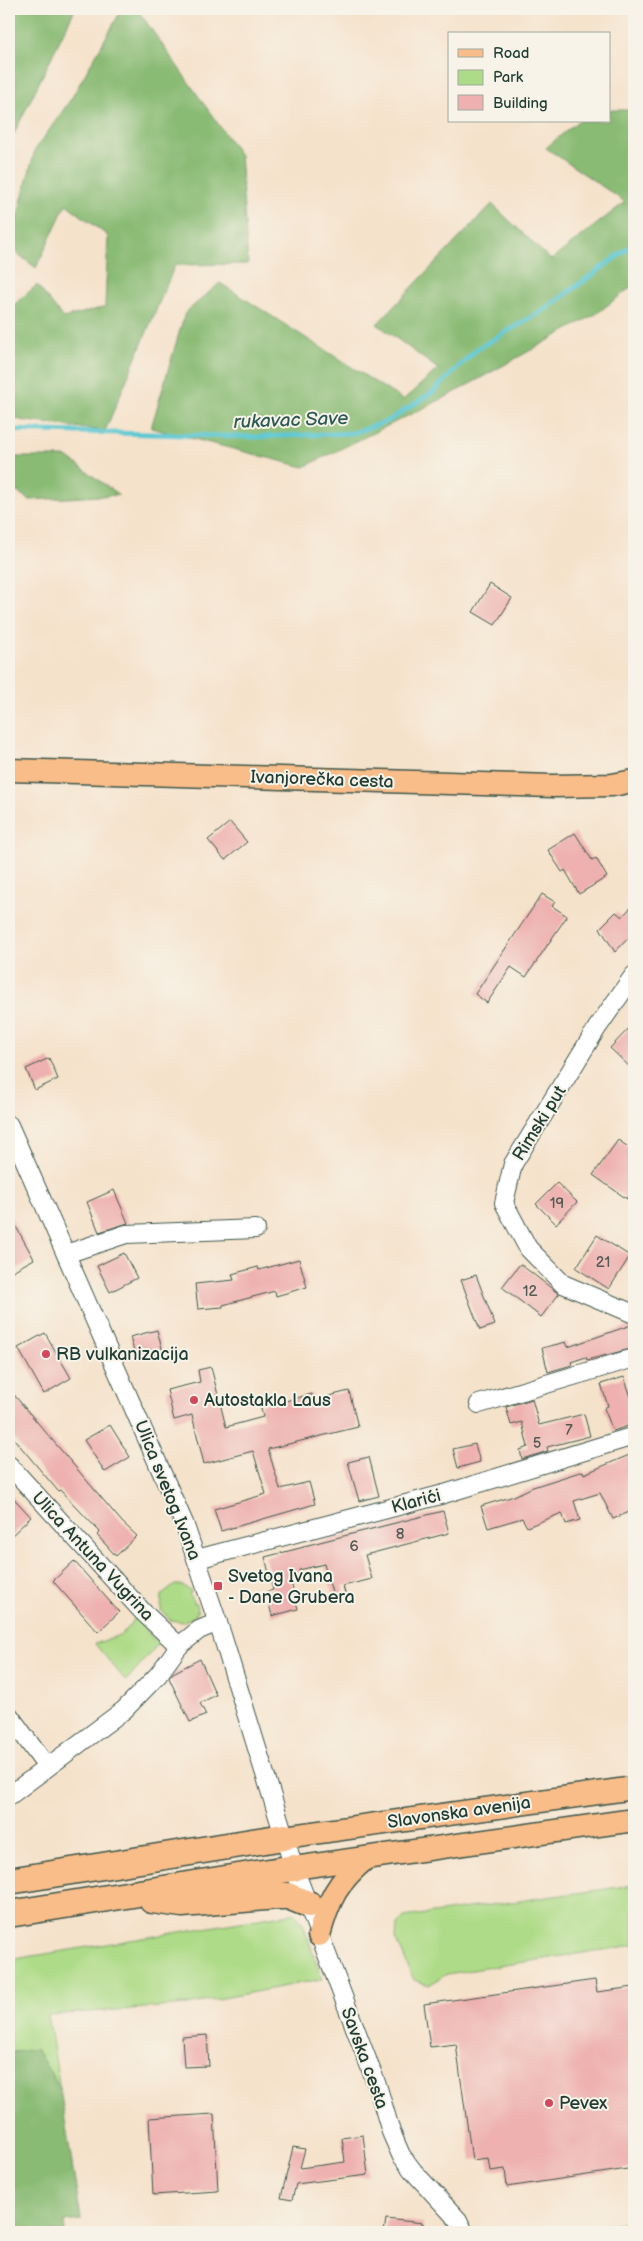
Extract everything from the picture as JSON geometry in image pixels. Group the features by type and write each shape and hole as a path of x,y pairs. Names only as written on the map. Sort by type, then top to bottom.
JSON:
{"highway":[{"path":"9,1881 284,1837"},
{"path":"9,1914 294,1868"},
{"path":"130,1894 160,1902 182,1904 278,1896 288,1896 308,1904"}],"main road":[{"name":"Ivanjorečka cesta","path":"9,770 553,786 612,785 634,781"},
{"name":"Slavonska avenija","path":"284,1837 634,1788"},
{"name":"Slavonska avenija","path":"294,1868 634,1820"},
{"path":"319,1935 331,1898 338,1884 366,1858"}],"street":[{"name":"Rimski put","path":"634,975 597,1028 513,1164 504,1203 528,1248 563,1284 634,1314"},
{"name":"Ulica svetog Ivana","path":"9,1125 176,1505 197,1559 294,1868"},
{"path":"66,1254 126,1234 256,1229"},
{"path":"478,1404 634,1358"},
{"name":"Klarići","path":"197,1559 444,1494 634,1436"},
{"name":"Ulica Antuna Vugrina","path":"9,1465 143,1612 179,1646"},
{"path":"9,1796 124,1710 158,1675 179,1646 199,1630 218,1622"},
{"path":"9,1715 48,1767"},
{"name":"Savska cesta","path":"294,1868 402,2155 458,2220 464,2232"}],"green space":[{"path":"9,9 75,9 9,144"},
{"path":"122,9 137,9 240,155 248,264 175,265 105,431 20,420 9,416 9,309 37,285 63,318 105,307 108,236 66,204 36,268 9,247 35,150 71,99"},
{"path":"610,110 634,110 634,285 596,314 450,395 304,467 151,428 185,313 220,283 403,400 438,369 377,324 492,204 551,260 625,202 546,148 577,122 610,122"},
{"path":"9,457 67,457 119,495 30,500 9,487"},
{"path":"175,1585 182,1585 192,1592 189,1594 194,1603 197,1603 198,1610 196,1615 183,1622 170,1620 161,1610 162,1595"},
{"path":"135,1618 158,1644 126,1681 95,1644 122,1634"},
{"path":"634,1885 634,1945 447,1974 429,1985 414,1980 396,1939 397,1925 404,1917"},
{"path":"295,1913 303,1924 322,1979 187,2005 48,2015 60,2089 36,2050 9,2053 9,1960"},
{"path":"36,2049 60,2089 81,2220 64,2222 65,2232 9,2232 9,2053"},
{"path":"634,2221 634,2232 548,2232 626,2222"}],"building":[{"path":"490,584 512,598 495,625 473,612"},
{"path":"230,822 247,842 225,860 208,840"},
{"path":"575,833 592,860 596,858 607,877 579,894 565,870 562,872 548,850"},
{"path":"542,894 555,902 552,906 567,916 526,977 511,967 487,1003 475,994"},
{"path":"634,904 634,932 615,952 600,928 616,912 622,917"},
{"path":"634,1023 634,1071 610,1048"},
{"path":"49,1058 58,1079 35,1090 26,1069"},
{"path":"618,1140 634,1151 634,1189 627,1199 593,1175"},
{"path":"557,1183 577,1202 556,1224 536,1204"},
{"path":"114,1190 128,1223 99,1232 87,1202"},
{"path":"9,1214 34,1259 9,1273"},
{"path":"597,1235 630,1256 609,1289 576,1268"},
{"path":"124,1253 137,1278 110,1292 97,1266"},
{"path":"299,1259 307,1287 276,1296 275,1291 223,1305 223,1307 198,1309 195,1284 234,1280 232,1274 258,1267 259,1270"},
{"path":"520,1264 559,1294 541,1317 502,1287"},
{"path":"476,1275 495,1325 480,1330 461,1280"},
{"path":"634,1324 634,1348 587,1360 586,1357 571,1362 572,1365 548,1372 542,1348 566,1342 568,1347"},
{"path":"157,1330 163,1352 136,1359 130,1337"},
{"path":"45,1333 71,1378 44,1394 18,1348"},
{"path":"211,1367 226,1427 263,1417 260,1405 277,1400 278,1403 312,1394 313,1400 349,1391 358,1427 268,1449 280,1489 309,1482 315,1504 221,1531 214,1509 266,1494 253,1451 204,1464 192,1415 174,1420 167,1390 200,1382 198,1370"},
{"path":"624,1377 631,1397 634,1396 634,1424 613,1431 604,1408 608,1406 601,1384"},
{"path":"9,1389 122,1522 137,1536 116,1556 97,1535 100,1532 60,1490 58,1491 9,1433"},
{"path":"532,1399 539,1425 584,1414 590,1436 547,1447 548,1451 522,1459 520,1450 528,1447 522,1422 511,1425 506,1407"},
{"path":"110,1425 130,1457 105,1472 84,1440"},
{"path":"475,1444 480,1462 458,1468 453,1449"},
{"path":"634,1453 634,1510 613,1519 600,1493 574,1501 580,1520 566,1524 562,1513 527,1527 522,1518 488,1528 481,1506 583,1471 584,1474"},
{"path":"369,1457 379,1496 359,1501 348,1462"},
{"path":"9,1493 31,1517 9,1538"},
{"path":"443,1511 449,1533 365,1555 372,1579 343,1586 345,1593 333,1596 324,1564 299,1570 300,1576 290,1578 298,1609 272,1616 266,1592 273,1590 265,1557"},
{"path":"74,1561 119,1612 98,1632 53,1581"},
{"path":"200,1659 216,1695 200,1703 206,1715 190,1722 169,1678 173,1673"},
{"name":"Pevex","path":"595,1980 597,1992 634,1987 634,2168 507,2187 505,2169 490,2171 488,2158 472,2160 456,2044 430,2047 424,2004"},
{"path":"207,2035 209,2066 184,2067 182,2037"},
{"path":"214,2114 218,2191 153,2195 149,2118"},
{"path":"363,2135 368,2175 296,2184 292,2200 281,2198 293,2147 305,2149 300,2168 345,2162 342,2138"},
{"path":"386,2219 423,2223 423,2232 384,2232"}],"waterway":[{"name":"rukavac Save","path":"9,430 256,437 353,433 388,421 433,392 477,349 547,308 634,244"}],"place":[{"name":"RB vulkanizacija","path":"46,1354"},
{"name":"Autostakla Laus","path":"194,1400"},
{"name":"Svetog Ivana - Dane Grubera","path":"218,1586"},
{"name":"Pevex","path":"549,2103"}]}
